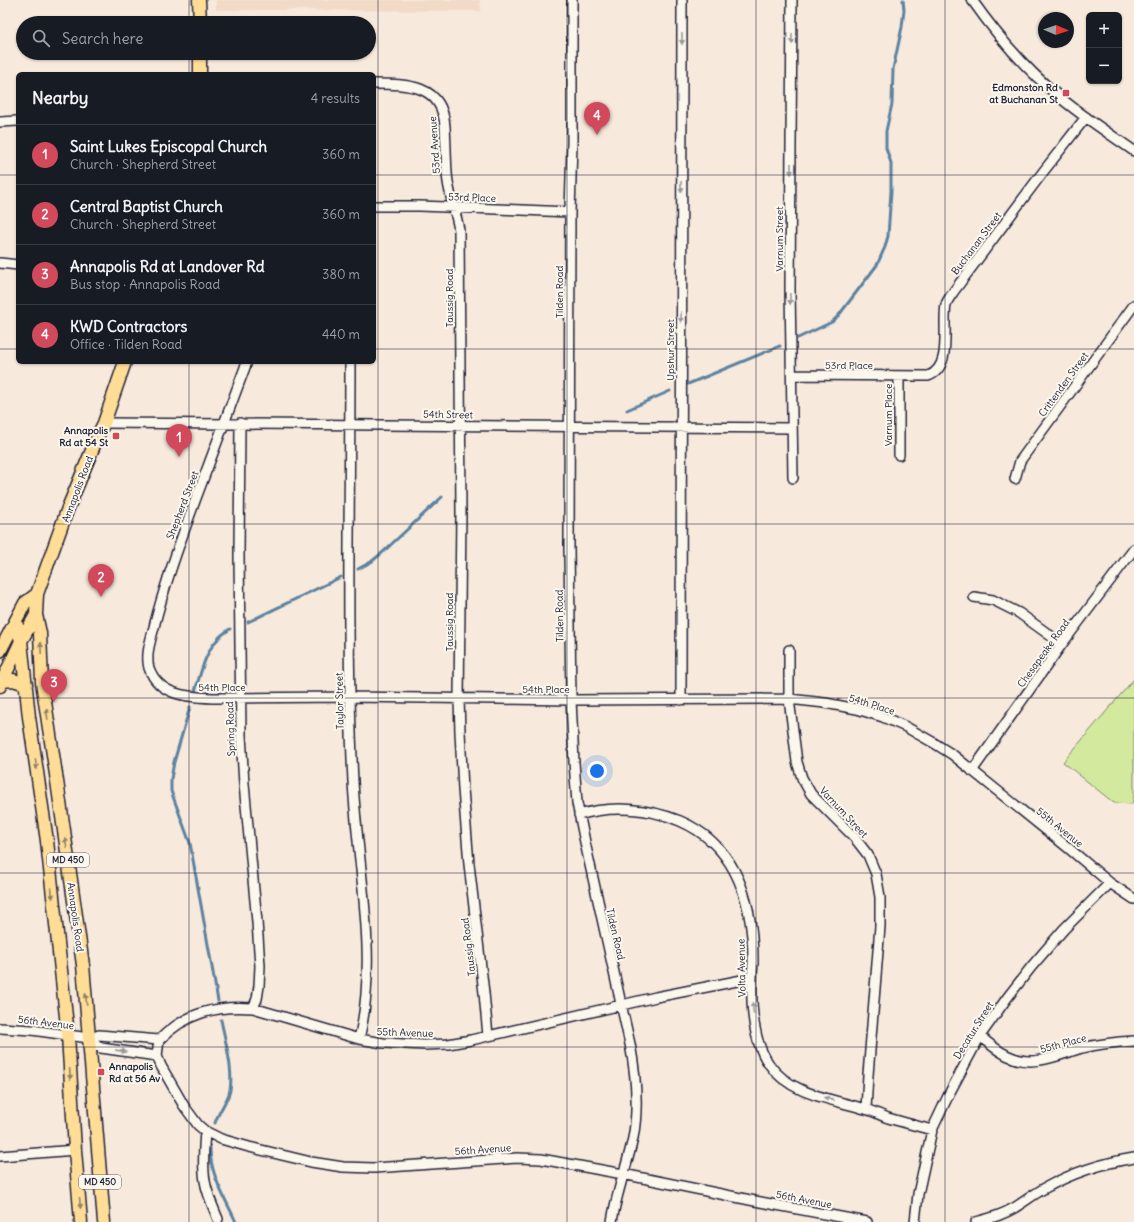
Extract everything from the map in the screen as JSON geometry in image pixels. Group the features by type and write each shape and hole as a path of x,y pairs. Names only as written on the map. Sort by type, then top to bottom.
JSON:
{"main road":[{"path":"199,0 200,16"},
{"path":"200,60 200,72"},
{"name":"Annapolis Road","path":"37,594 68,508 104,423 124,364"},
{"name":"MD 450","path":"36,615 37,594"},
{"name":"MD 450","path":"16,622 25,604 37,594"},
{"path":"1,683 21,641 36,615"},
{"name":"Annapolis Road","path":"36,615 40,633 42,682 79,934 104,1222"},
{"path":"0,651 16,622"},
{"name":"Annapolis Road","path":"16,622 21,641 30,725 47,841 68,1035 75,1150 82,1222"},
{"path":"1,683 13,680 26,684"}],"street":[{"name":"Tilden Road","path":"572,0 569,548 571,700 575,783 579,815 597,901 622,1005 633,1059 636,1086 636,1109 633,1137 612,1222"},
{"name":"Upshur Street","path":"681,700 682,0"},
{"name":"Varnum Street","path":"792,0 790,289 793,478"},
{"path":"972,0 996,33 1014,54 1041,81 1062,99 1134,151"},
{"name":"53rd Avenue","path":"376,84 413,86 424,90 435,99 442,111 445,125 447,175 450,194 455,208"},
{"name":"Buchanan Street","path":"903,376 928,376 937,370 945,350 946,303 1029,190 1086,116"},
{"path":"0,122 16,121"},
{"name":"53rd Place","path":"376,206 570,212"},
{"name":"Taussig Road","path":"455,208 459,230 460,254 461,513 459,699 467,838 488,1036"},
{"path":"0,263 16,264"},
{"name":"Crittenden Street","path":"1015,479 1020,461 1134,305"},
{"name":"Shepherd Street","path":"152,635 160,602 175,553 246,364"},
{"name":"Taylor Street","path":"350,364 350,697 353,783 364,904 367,960 367,996 364,1019 359,1039"},
{"name":"53rd Place","path":"792,375 903,376"},
{"name":"Varnum Place","path":"899,455 903,376"},
{"name":"54th Street","path":"104,423 792,428"},
{"name":"Spring Road","path":"240,423 240,698 244,784 260,966 257,999 253,1008"},
{"name":"Chesapeake Road","path":"972,771 1062,644 1134,549"},
{"path":"974,597 993,600 1019,612 1062,644"},
{"name":"54th Place","path":"152,635 148,652 149,667 154,677 163,687 174,693 191,697 350,697 571,700 788,699 825,703 883,717 934,742 972,771"},
{"name":"Varnum Street","path":"789,650 788,699 797,762 802,778 811,794 868,855 876,874 880,897 880,926 866,1109"},
{"name":"55th Avenue","path":"972,771 1110,883 1134,899"},
{"name":"Volta Avenue","path":"579,815 602,810 636,810 676,819 707,836 721,851 731,865 745,897 751,926 755,1029 760,1047 769,1064 780,1077 792,1085 810,1093 866,1109 888,1118 932,1130"},
{"name":"Decatur Street","path":"915,1222 918,1194 932,1130 948,1094 980,1036 1032,966 1064,929 1110,883"},
{"name":"55th Avenue","path":"159,1040 174,1026 186,1019 210,1010 237,1006 253,1008 359,1039 383,1043 424,1045 448,1044 752,978"},
{"name":"56th Avenue","path":"0,1028 32,1030 89,1038"},
{"path":"99,1035 159,1040 157,1056 101,1048 89,1038 99,1035"},
{"name":"55th Place","path":"980,1036 992,1047 1006,1056 1017,1060 1028,1061 1040,1061 1084,1048 1118,1042 1134,1041"},
{"name":"56th Avenue","path":"157,1056 161,1066 184,1106 195,1122 205,1131 221,1139 311,1162 343,1167 374,1168 517,1158 541,1159 867,1222"},
{"path":"205,1131 203,1168 208,1193 218,1219"},
{"path":"0,1156 75,1150"},
{"path":"976,1222 1005,1213 1043,1189 1065,1178 1105,1164 1134,1158"}],"shaded area":[{"path":"216,0 480,0 481,11 216,10"}],"green space":[{"path":"1134,679 1134,796 1132,804 1114,803 1063,762"}],"waterway":[{"path":"798,338 832,322 839,315 877,265 885,247 888,236 891,191 891,163 886,148 886,131 892,104 893,69 902,27 904,10 903,0"},
{"path":"688,384 780,346"},
{"path":"627,410 670,391"},
{"path":"358,569 371,562 382,553 442,497"},
{"path":"248,622 341,577"},
{"path":"195,691 210,650 219,638 230,629"},
{"path":"190,707 174,762 171,779 171,791 190,843 218,1001"},
{"path":"215,1123 229,1094 231,1086 229,1057 221,1020"},
{"path":"210,1146 210,1156 215,1176 236,1222"}],"place":[{"name":"Edmonston Rd at Buchanan St","path":"1066,93"},
{"name":"KWD Contractors","path":"597,135"},
{"name":"Annapolis Rd at 54 St","path":"116,436"},
{"name":"Saint Lukes Episcopal Church","path":"179,457"},
{"name":"Central Baptist Church","path":"101,597"},
{"name":"Annapolis Rd at Landover Rd","path":"54,702"},
{"name":"Annapolis Rd at 56 Av","path":"101,1072"}]}
